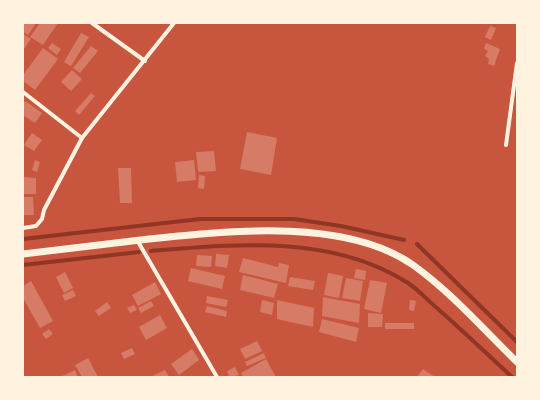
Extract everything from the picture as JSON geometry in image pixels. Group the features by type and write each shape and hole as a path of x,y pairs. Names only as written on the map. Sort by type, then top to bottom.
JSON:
{"street":[{"path":"92,23 145,61"},
{"path":"23,228 36,226 42,219 44,210 82,138 174,23"},
{"path":"506,145 517,63"},
{"path":"23,92 82,138"},
{"path":"23,254 204,233 281,231 311,233 364,243 390,252 412,264 444,290 517,362"},
{"path":"137,240 217,377"}],"building":[{"path":"23,23 36,23 28,35 23,32"},
{"path":"40,23 58,23 43,45 30,37"},
{"path":"490,26 496,28 491,40 485,37"},
{"path":"81,33 89,37 71,66 64,62"},
{"path":"23,34 31,39 24,49 23,48"},
{"path":"52,43 61,49 57,55 48,48"},
{"path":"486,43 500,49 494,66 488,64 489,59 485,56 488,51 484,49"},
{"path":"91,46 98,51 80,73 73,68"},
{"path":"43,48 58,59 35,90 23,81 23,75"},
{"path":"72,70 82,79 71,91 61,82"},
{"path":"91,93 95,96 79,115 75,111"},
{"path":"25,101 42,113 35,123 23,115 23,104"},
{"path":"247,132 277,138 271,175 240,169"},
{"path":"32,133 42,140 34,151 24,145"},
{"path":"214,151 216,171 198,172 196,152"},
{"path":"35,160 40,162 37,172 32,170"},
{"path":"194,160 196,180 177,182 175,162"},
{"path":"118,168 131,168 132,203 120,203"},
{"path":"199,175 205,176 204,189 198,188"},
{"path":"23,177 36,178 36,194 23,194"},
{"path":"23,197 33,197 34,215 23,215"},
{"path":"216,254 229,255 227,268 215,266"},
{"path":"197,255 212,256 211,267 196,266"},
{"path":"243,258 278,267 279,263 289,265 286,283 239,272"},
{"path":"191,268 225,276 222,289 188,281"},
{"path":"356,269 366,271 365,280 354,278"},
{"path":"65,272 73,288 64,293 56,277"},
{"path":"328,273 343,276 339,298 324,295"},
{"path":"243,275 278,284 274,298 240,290"},
{"path":"290,277 315,281 313,290 288,286"},
{"path":"346,278 363,281 360,301 342,298"},
{"path":"370,280 387,283 381,313 364,309"},
{"path":"31,281 53,321 40,328 23,298 23,286"},
{"path":"155,282 161,294 138,306 132,295"},
{"path":"73,290 76,296 65,301 62,295"},
{"path":"207,296 228,300 226,307 206,303"},
{"path":"323,297 360,304 359,323 322,316"},
{"path":"262,300 274,303 272,315 260,312"},
{"path":"277,300 314,308 313,327 277,319"},
{"path":"410,300 416,301 414,311 409,310"},
{"path":"151,301 154,306 141,313 138,308"},
{"path":"107,302 111,308 99,316 95,311"},
{"path":"134,305 137,310 130,313 127,308"},
{"path":"207,306 227,311 226,317 205,312"},
{"path":"368,313 383,314 382,327 368,327"},
{"path":"160,315 167,328 146,340 139,327"},
{"path":"322,319 359,328 356,342 319,332"},
{"path":"385,323 414,323 414,329 385,329"},
{"path":"49,329 53,334 46,339 42,334"},
{"path":"257,341 262,351 245,359 240,349"},
{"path":"132,348 135,354 124,359 121,353"},
{"path":"192,349 199,360 179,375 171,364"},
{"path":"264,353 266,358 247,366 245,362"},
{"path":"88,358 98,377 82,377 75,365"},
{"path":"266,359 276,377 243,377 241,373"},
{"path":"235,367 239,375 229,377 227,371"},
{"path":"423,369 435,377 417,377"},
{"path":"75,370 78,377 60,377"},
{"path":"165,370 169,377 150,377"}],"waterway":[{"path":"23,239 200,219 294,219 341,226 404,240"},
{"path":"417,244 517,342"},
{"path":"151,251 250,245 316,249 348,256 378,267 408,283 420,292 512,377"},
{"path":"23,265 139,252"}]}
